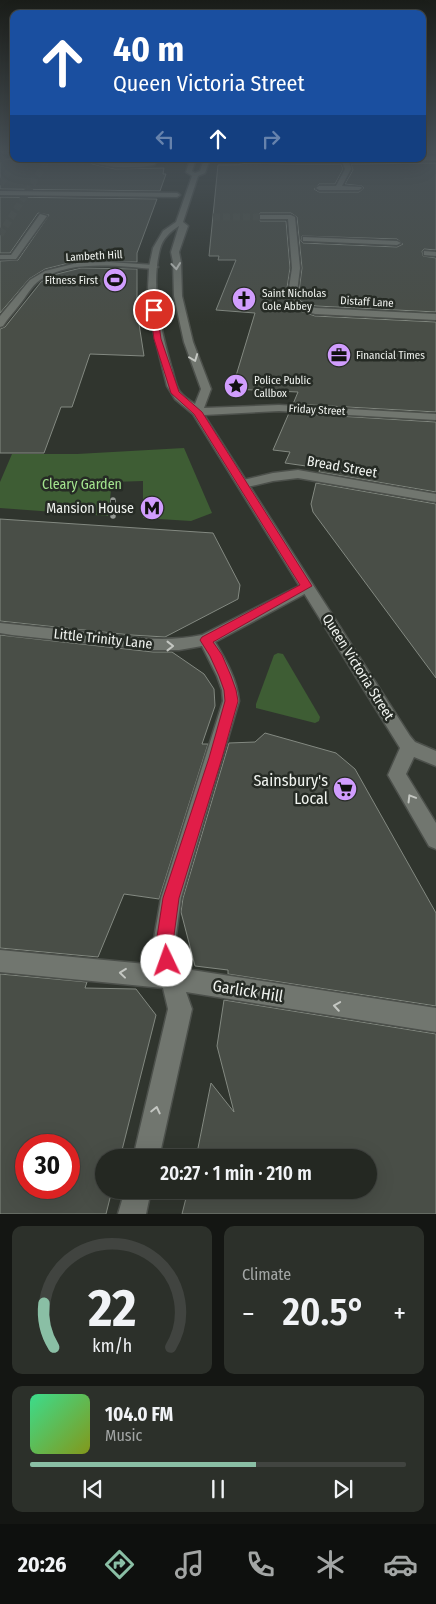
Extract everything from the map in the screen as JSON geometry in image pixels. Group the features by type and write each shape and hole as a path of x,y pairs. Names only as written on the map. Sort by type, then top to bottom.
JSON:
{"street":[{"path":"183,210 179,223 184,226 182,235 176,243 174,256 178,262 179,309 186,336 206,389 197,412"},
{"path":"3,257 13,257 43,216"},
{"name":"Distaff Lane","path":"263,217 291,217 296,268 291,301 298,306 315,311 436,317"},
{"name":"Queen Victoria Street","path":"179,223 169,226 157,244 151,289 158,339 175,393 197,412 409,747"},
{"path":"306,239 397,243"},
{"path":"427,253 436,254"},
{"name":"Lambeth Hill","path":"0,323 35,280 52,271 93,265 154,267"},
{"name":"Friday Street","path":"197,412 279,408 436,417"},
{"name":"Bread Street","path":"243,484 273,477 298,474 436,498"},
{"path":"148,1149 180,1009 164,950 171,898 231,701 230,690 216,655 206,640 307,586"},
{"name":"Little Trinity Lane","path":"0,628 171,646 188,645 206,640"},
{"path":"436,759 409,747 397,776 436,840"},
{"name":"Garlick Hill","path":"0,961 172,978 436,1020"},
{"path":"132,1214 136,1199"}],"green space":[{"name":"Cleary Garden","path":"184,448 212,513 191,521 143,518 143,481 112,482 108,516 0,508 0,482 12,454 77,454"},
{"path":"278,653 283,654 320,717 319,721 315,723 256,708 274,655"}],"building":[{"path":"0,210 153,210 137,253 137,262 77,261 45,269 29,279 0,313 0,261 18,260 49,215 38,213 10,253 0,253"},
{"path":"214,210 436,210 436,250 424,249 422,251 423,256 436,258 436,312 316,306 302,302 298,299 302,268 297,217 291,213 260,213 258,215 260,221 286,221 290,268 285,301 294,309 315,316 436,322 436,412 293,404 298,392 232,389 255,313 216,310 236,260 218,260 219,256 209,256","holes":["302,236 397,239 403,244 397,247 303,243 301,241"]},
{"path":"81,268 137,269 137,311 144,356 90,354 72,407 61,407 44,453 0,453 0,329 5,327 41,282 53,275"},
{"path":"289,413 436,422 436,492 319,472 320,468 285,463 290,452 273,450"},
{"path":"316,483 436,504 436,678 313,512 311,504"},
{"path":"0,519 213,533 240,585 238,599 165,637 0,621"},
{"path":"0,635 153,652 172,652 204,674 214,689 215,706 202,744 208,744 159,899 124,894 98,957 0,948"},
{"path":"265,733 336,753 355,769 436,913 436,1006 228,974 228,970 195,966 181,912 183,898 229,743 255,742"},
{"path":"0,974 87,982 85,988 136,989 156,1015 122,1149 95,1149 95,1199 110,1199 106,1214 0,1214"},
{"path":"224,1000 436,1034 436,1214 182,1214 186,1199 377,1199 377,1149 198,1149 211,1083 234,1112 217,1046"}],"tunnel":[{"path":"0,235 16,210"},
{"path":"213,217 263,217"}],"railway":[{"path":"113,500 113,516"}],"place":[{"name":"Fitness First","path":"115,280"},
{"name":"Saint Nicholas Cole Abbey","path":"244,299"},
{"name":"Financial Times","path":"339,355"},
{"name":"Police Public Callbox","path":"236,386"},
{"name":"Mansion House","path":"152,508"},
{"name":"Sainsbury's Local","path":"345,789"}],"route":[{"path":"154,310 158,339 175,393 197,412 307,586 206,640 216,655 225,676 230,690 231,701 171,898 164,950 167,961"}]}
